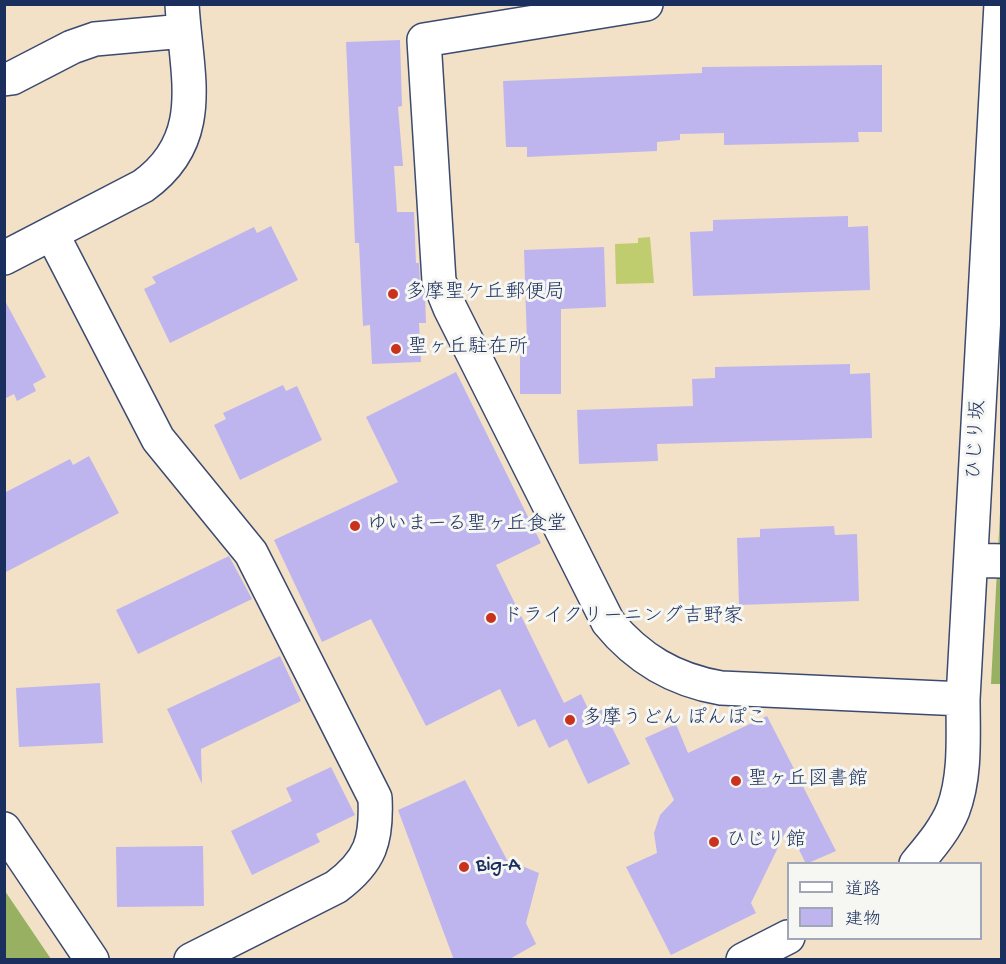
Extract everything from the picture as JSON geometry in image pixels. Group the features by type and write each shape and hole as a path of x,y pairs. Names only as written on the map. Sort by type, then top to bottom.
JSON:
{"street":[{"path":"646,4 424,40 439,280 450,308 608,622 640,656 666,672 694,684 721,688 963,699"},
{"name":"ひじり坂","path":"918,862 932,845 953,810 963,756 963,699 986,560 1001,4"},
{"path":"4,79 12,78 72,47 95,39 183,18 189,103 184,138 173,158 160,173 143,186 4,258"},
{"path":"52,234 158,439 251,553 375,798 373,838 369,853 355,873 336,887 191,960"},
{"path":"4,829 92,960"},
{"path":"743,960 787,938"}],"green space":[{"path":"650,237 654,283 616,284 615,244 638,243 638,238"},
{"path":"1001,494 1001,684 991,684"},
{"path":"5,891 51,959 5,959"}],"building":[{"path":"400,40 402,106 398,107 403,166 394,166 397,212 414,212 416,263 419,263 420,283 425,296 426,323 419,323 421,362 372,364 370,325 363,326 359,243 355,243 346,42"},
{"path":"882,65 882,132 858,132 859,142 724,145 724,133 680,134 680,140 657,142 657,151 527,157 527,147 506,147 503,81 702,73 702,67"},
{"path":"848,216 848,227 868,226 870,290 693,296 690,232 713,231 713,220"},
{"path":"271,226 298,280 170,343 144,289 156,283 152,277 254,227 257,233"},
{"path":"604,247 606,307 561,309 561,394 520,394 520,343 527,343 524,250"},
{"path":"4,299 46,377 33,384 36,391 17,401 14,394 4,399"},
{"path":"850,364 850,374 870,373 872,438 657,444 658,461 579,464 577,410 693,406 692,379 715,378 715,367"},
{"path":"456,372 541,543 496,565 564,703 581,694 591,715 603,709 630,764 588,784 567,739 549,748 535,719 518,727 500,689 426,726 371,619 322,642 274,540 398,482 366,417"},
{"path":"283,385 286,391 297,386 322,440 240,480 214,425 226,419 223,413"},
{"path":"89,456 119,513 4,573 4,493 70,459 73,465"},
{"path":"834,526 835,535 857,534 859,601 739,605 737,538 760,537 760,529"},
{"path":"229,556 252,599 138,654 116,610"},
{"path":"280,656 301,701 201,749 202,784 167,709"},
{"path":"100,683 103,743 19,747 16,688"},
{"name":"ひじり館","path":"767,716 836,851 811,862 805,862 788,827 751,903 756,913 671,955 626,867 657,853 654,833 660,815 674,800 645,738 676,724 688,753"},
{"path":"331,767 355,815 316,834 320,842 252,875 231,831 292,801 286,788"},
{"name":"Big-A","path":"465,780 507,860 539,873 526,923 536,944 508,960 454,960 398,810"},
{"path":"203,846 204,906 117,907 116,847"}],"place":[{"name":"多摩聖ケ丘郵便局","path":"393,294"},
{"name":"聖ヶ丘駐在所","path":"396,349"},
{"name":"ゆいまーる聖ヶ丘食堂","path":"355,526"},
{"name":"ドライクリーニング吉野家","path":"491,618"},
{"name":"多摩うどん ぽんぽこ","path":"570,720"},
{"name":"聖ヶ丘図書館","path":"736,781"},
{"name":"ひじり館","path":"714,842"},
{"name":"Big-A","path":"464,867"}]}
